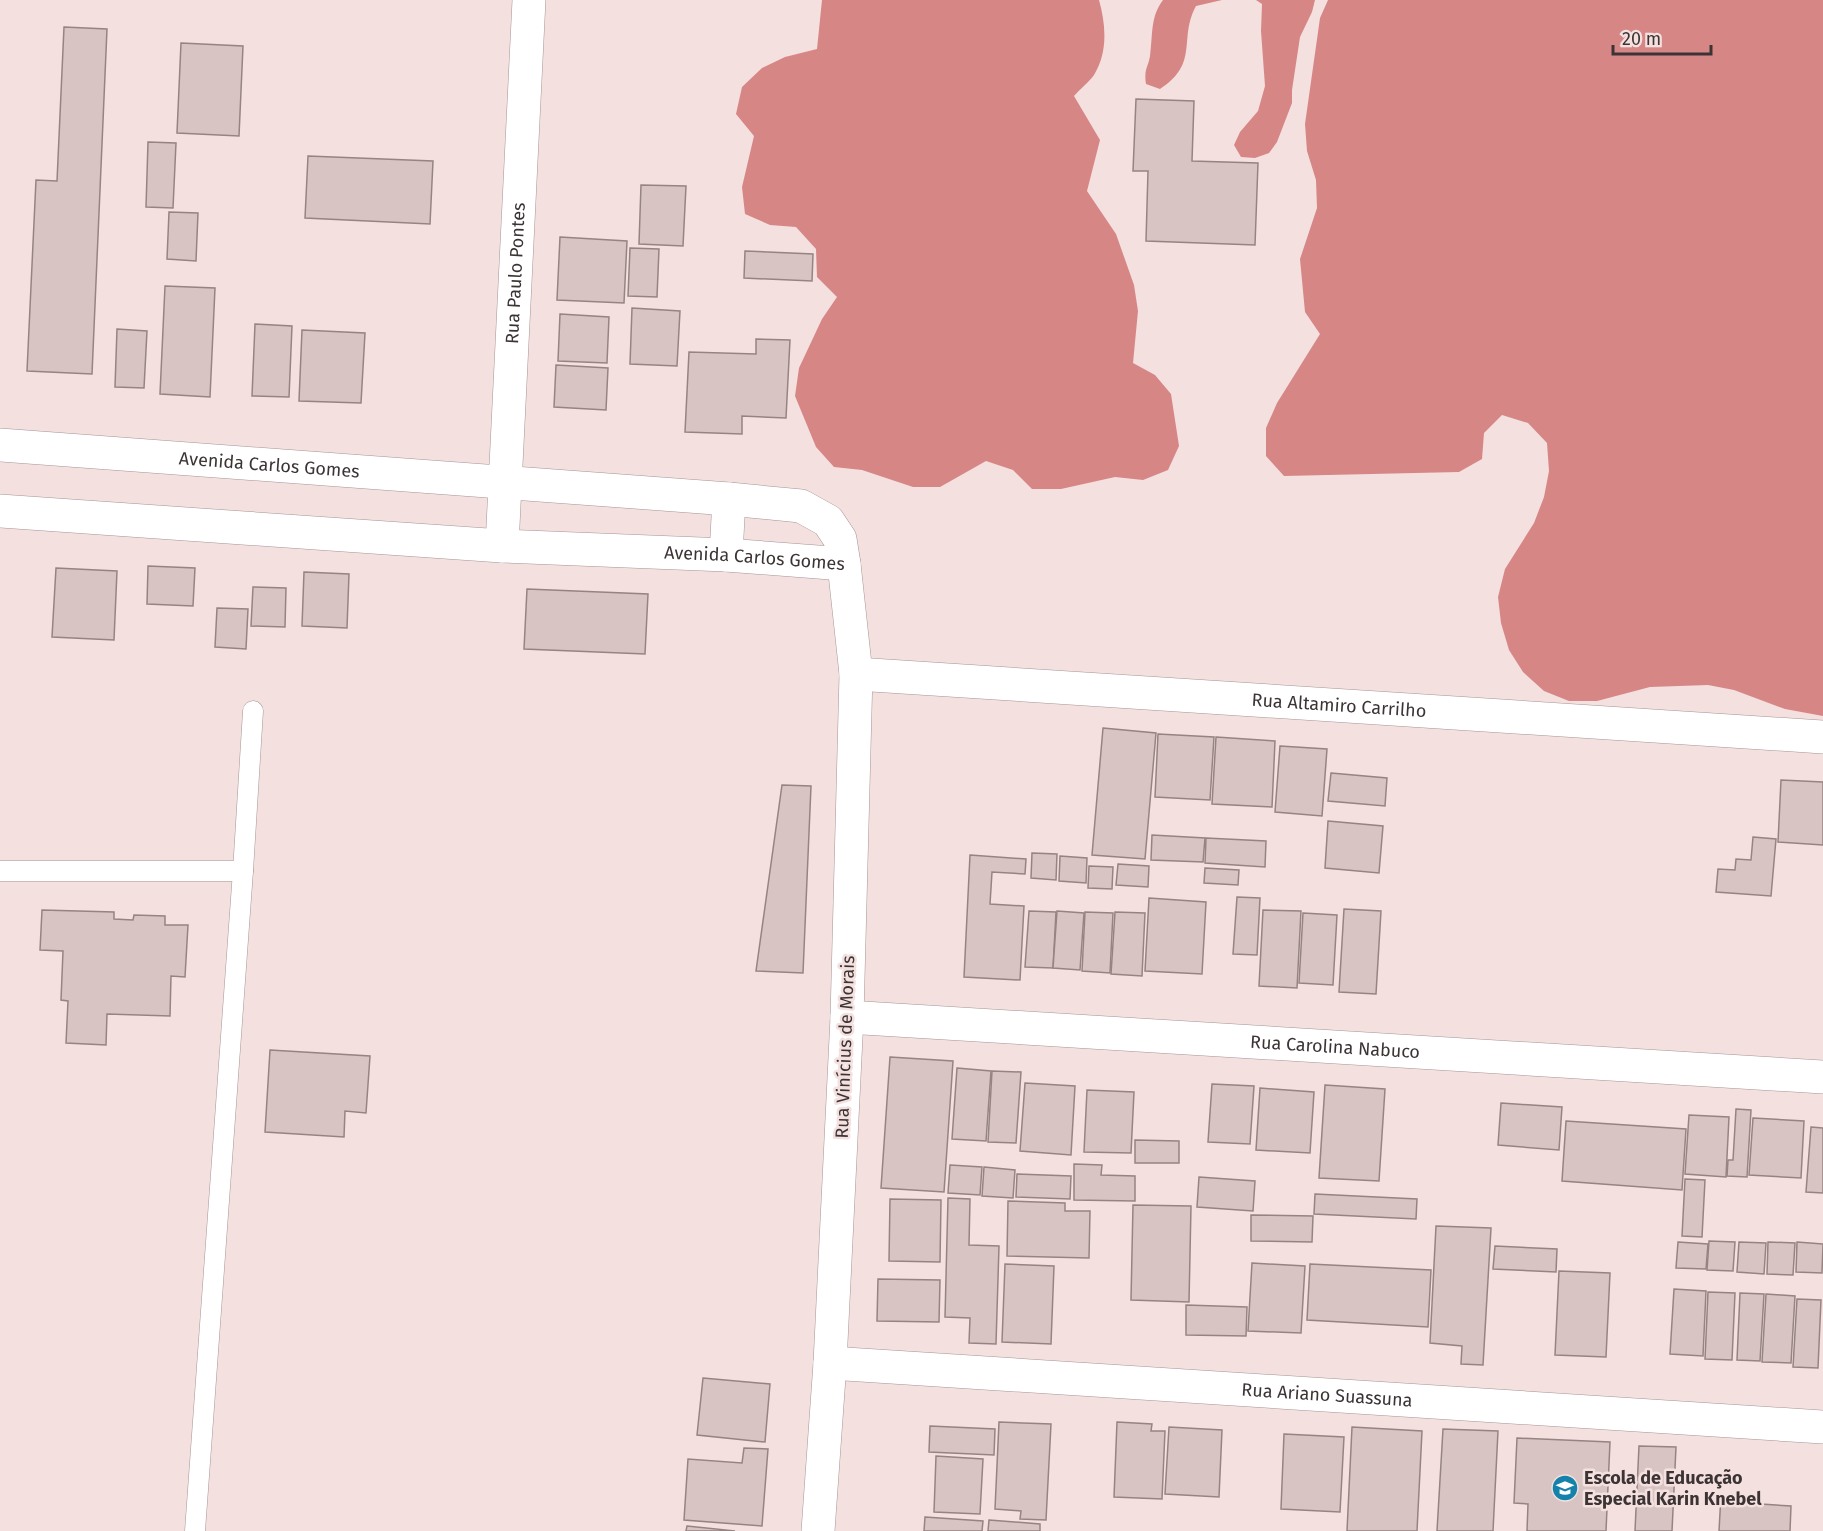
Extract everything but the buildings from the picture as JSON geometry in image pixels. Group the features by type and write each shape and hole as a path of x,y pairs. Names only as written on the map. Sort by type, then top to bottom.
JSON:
{"street":[{"name":"Rua Paulo Pontes","path":"502,546 530,0"},
{"name":"Avenida Carlos Gomes","path":"0,445 506,481 801,506 828,521 840,539 844,564 726,555 502,546 0,511"},
{"path":"726,555 729,499"},
{"name":"Rua Vinícius de Morais","path":"818,1531 830,1363 847,1017 856,674 844,564"},
{"name":"Rua Altamiro Carrilho","path":"856,674 1823,737"},
{"name":"Rua Carolina Nabuco","path":"847,1017 1823,1077"},
{"name":"Rua Ariano Suassuna","path":"830,1363 1823,1427"}],"lane":[{"path":"195,1531 243,871 252,711"},
{"path":"0,871 243,871"}],"shaded area":[{"path":"822,0 1099,0 1104,29 1102,57 1094,75 1074,96 1100,140 1087,191 1116,234 1134,285 1138,311 1133,363 1155,375 1171,394 1179,446 1168,470 1143,480 1115,477 1061,489 1032,489 1013,470 986,461 940,487 913,487 862,470 834,467 816,447 795,396 799,368 822,319 837,297 817,277 816,249 796,227 770,225 745,214 742,187 754,136 736,114 742,87 762,68 785,57 817,49"},
{"path":"1163,0 1222,0 1196,6 1188,29 1186,50 1180,70 1160,89 1146,84 1146,68 1150,56 1154,20"},
{"path":"1256,0 1315,0 1300,37 1292,103 1277,142 1269,153 1255,158 1241,157 1234,145 1240,132 1258,111 1265,86 1261,31 1262,4"},
{"path":"1328,0 1823,0 1823,716 1785,709 1734,690 1708,685 1650,687 1597,701 1569,701 1544,691 1523,672 1509,650 1501,623 1498,597 1505,569 1534,523 1544,497 1549,471 1547,443 1528,423 1502,415 1484,433 1482,459 1459,472 1284,476 1266,456 1266,428 1277,403 1320,334 1305,312 1300,259 1317,208 1316,180 1307,151 1305,124 1320,18"}],"place":[{"name":"Escola de Educação Especial Karin Knebel","path":"1565,1488"}]}
